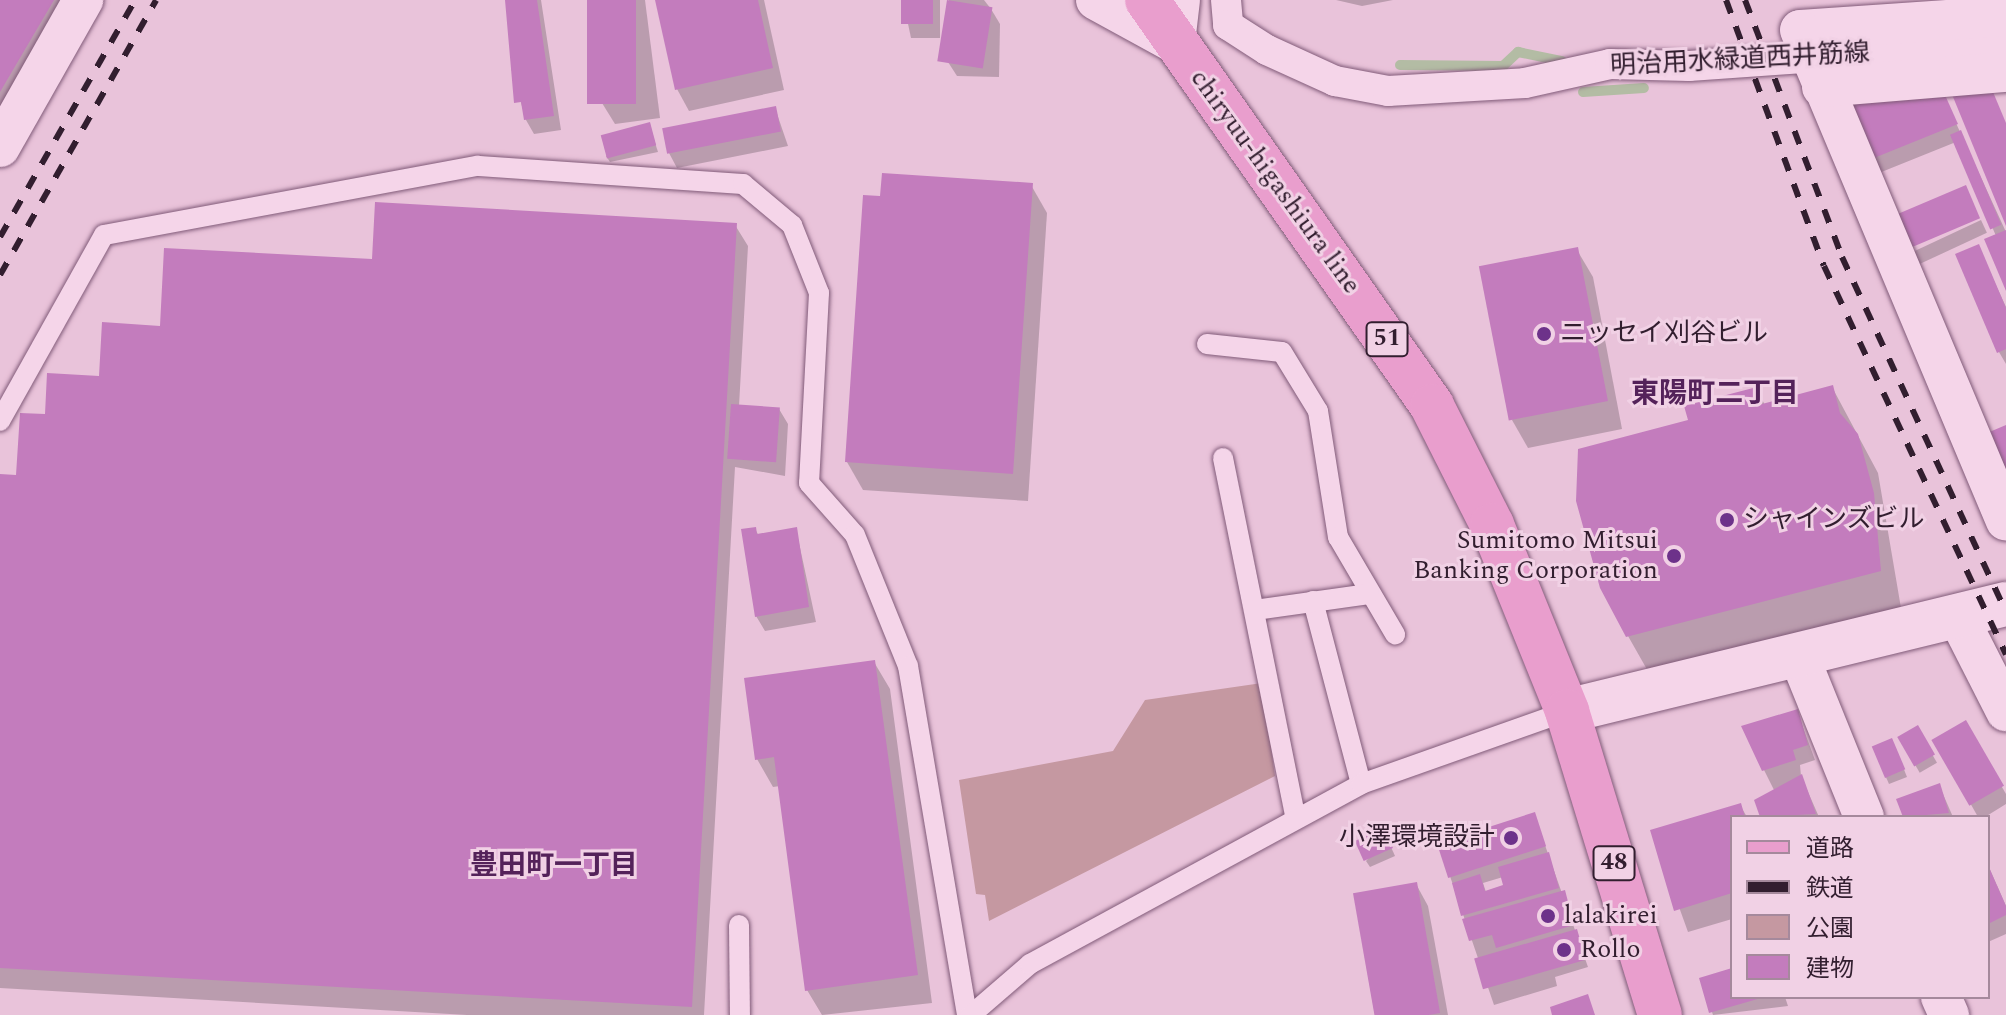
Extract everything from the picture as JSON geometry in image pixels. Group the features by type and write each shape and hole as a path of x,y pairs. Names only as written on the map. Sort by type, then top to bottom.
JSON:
{"main road":[{"name":"chiryuu-higashiura line","path":"1147,0 1432,406 1492,525 1567,711"},
{"name":"48","path":"1567,711 1660,1015"}],"street":[{"path":"2,137 83,0"},
{"path":"1096,0 1175,43 1180,0"},
{"name":"明治用水緑道西井筋線","path":"1226,0 1228,25 1267,50 1335,81 1388,91 1525,83 1610,64 1811,58 2006,44"},
{"path":"1811,58 2006,16"},
{"path":"1811,58 2006,72"},
{"path":"1811,58 2006,521"},
{"path":"1567,711 2006,604"},
{"path":"1957,615 2006,711"},
{"path":"1799,656 1863,815"}],"lane":[{"path":"0,421 104,235 478,166 743,184 792,225 819,293 809,483 855,535 908,666 969,1015 1030,964 1361,784 1567,711"},
{"path":"1207,344 1282,352 1318,411 1338,537 1395,634"},
{"path":"1223,458 1296,819"},
{"path":"1255,610 1369,594"},
{"path":"1313,601 1361,784"},
{"path":"739,925 740,1015"}],"green space":[{"path":"1262,683 1275,776 989,921 985,895 976,894 959,780 1113,751 1145,700"}],"building":[{"path":"0,0 54,0 0,92"},
{"path":"505,0 537,0 554,116 524,120 521,102 514,103"},
{"path":"587,0 636,0 636,104 587,104"},
{"path":"655,0 758,0 773,68 675,90"},
{"path":"901,0 933,0 933,24 901,24"},
{"path":"947,0 992,7 983,68 937,61"},
{"path":"1951,92 1993,92 2006,123 2006,226"},
{"path":"1945,95 1958,124 1869,160 1846,108 1852,100"},
{"path":"776,106 781,132 667,154 662,128"},
{"path":"650,122 656,145 607,158 601,135"},
{"path":"1961,130 2001,225 1990,230 1950,135"},
{"path":"882,173 1033,183 1013,474 845,462 863,195 880,196"},
{"path":"1966,185 1980,218 1906,249 1892,216"},
{"path":"375,202 737,223 692,1007 0,968 0,474 16,475 20,413 45,414 47,373 99,376 102,322 160,326 164,248 372,259"},
{"path":"2006,230 2006,291 1984,239"},
{"path":"1979,244 2006,308 2006,349 1997,353 1955,254"},
{"name":"ニッセイ刈谷ビル","path":"1578,247 1608,401 1509,420 1479,266"},
{"name":"シャインズビル","path":"1833,385 1840,413 1858,434 1874,493 1881,571 1626,637 1600,588 1576,501 1578,449 1688,420 1684,406 1757,387 1762,404"},
{"path":"731,404 780,407 776,462 727,459"},
{"path":"2006,425 2006,476 1987,433"},
{"path":"756,527 757,534 797,527 809,607 755,617 741,529"},
{"path":"875,660 918,975 805,991 774,757 755,760 744,678"},
{"path":"1798,709 1808,745 1793,750 1796,760 1762,771 1741,726"},
{"path":"1966,720 2004,786 1969,806 1931,740"},
{"path":"1918,725 1935,754 1914,766 1897,737"},
{"path":"1892,738 1905,769 1885,778 1872,747"},
{"path":"1802,774 1816,814 1759,815 1754,800"},
{"path":"1940,783 1949,813 1902,815 1896,799"},
{"path":"1741,803 1744,815 1730,815 1730,894 1674,911 1650,830"},
{"path":"1535,812 1546,846 1448,878 1437,844"},
{"path":"1384,828 1393,848 1364,861 1355,841"},
{"path":"1549,852 1559,888 1461,916 1452,883 1480,874 1485,891 1503,885 1498,867"},
{"path":"1990,870 2006,906 2006,915 1990,923"},
{"path":"1417,882 1440,1013 1374,1015 1353,893"},
{"path":"1565,890 1574,925 1496,948 1492,935 1469,941 1462,919"},
{"path":"1577,929 1586,960 1483,989 1474,958"},
{"path":"1730,969 1730,999 1758,999 1709,1013 1699,978"},
{"path":"1588,994 1595,1015 1552,1015 1550,1007"}],"waterway":[{"path":"1400,65 1503,66 1518,52 1562,61"},
{"path":"1583,92 1644,88"}],"railway":[{"path":"0,237 135,0"},
{"path":"0,275 156,0"},
{"path":"1726,0 1824,266 2006,655"},
{"path":"1745,0 1842,257 2006,612"}],"place":[{"name":"ニッセイ刈谷ビル","path":"1544,334"},
{"name":"シャインズビル","path":"1727,520"},
{"name":"Sumitomo Mitsui Banking Corporation","path":"1674,556"},
{"name":"小澤環境設計","path":"1511,838"},
{"name":"lalakirei","path":"1548,916"},
{"name":"Rollo","path":"1564,950"}],"district":[{"name":"東陽町二丁目","path":"1715,394"},
{"name":"豊田町一丁目","path":"554,866"}]}
